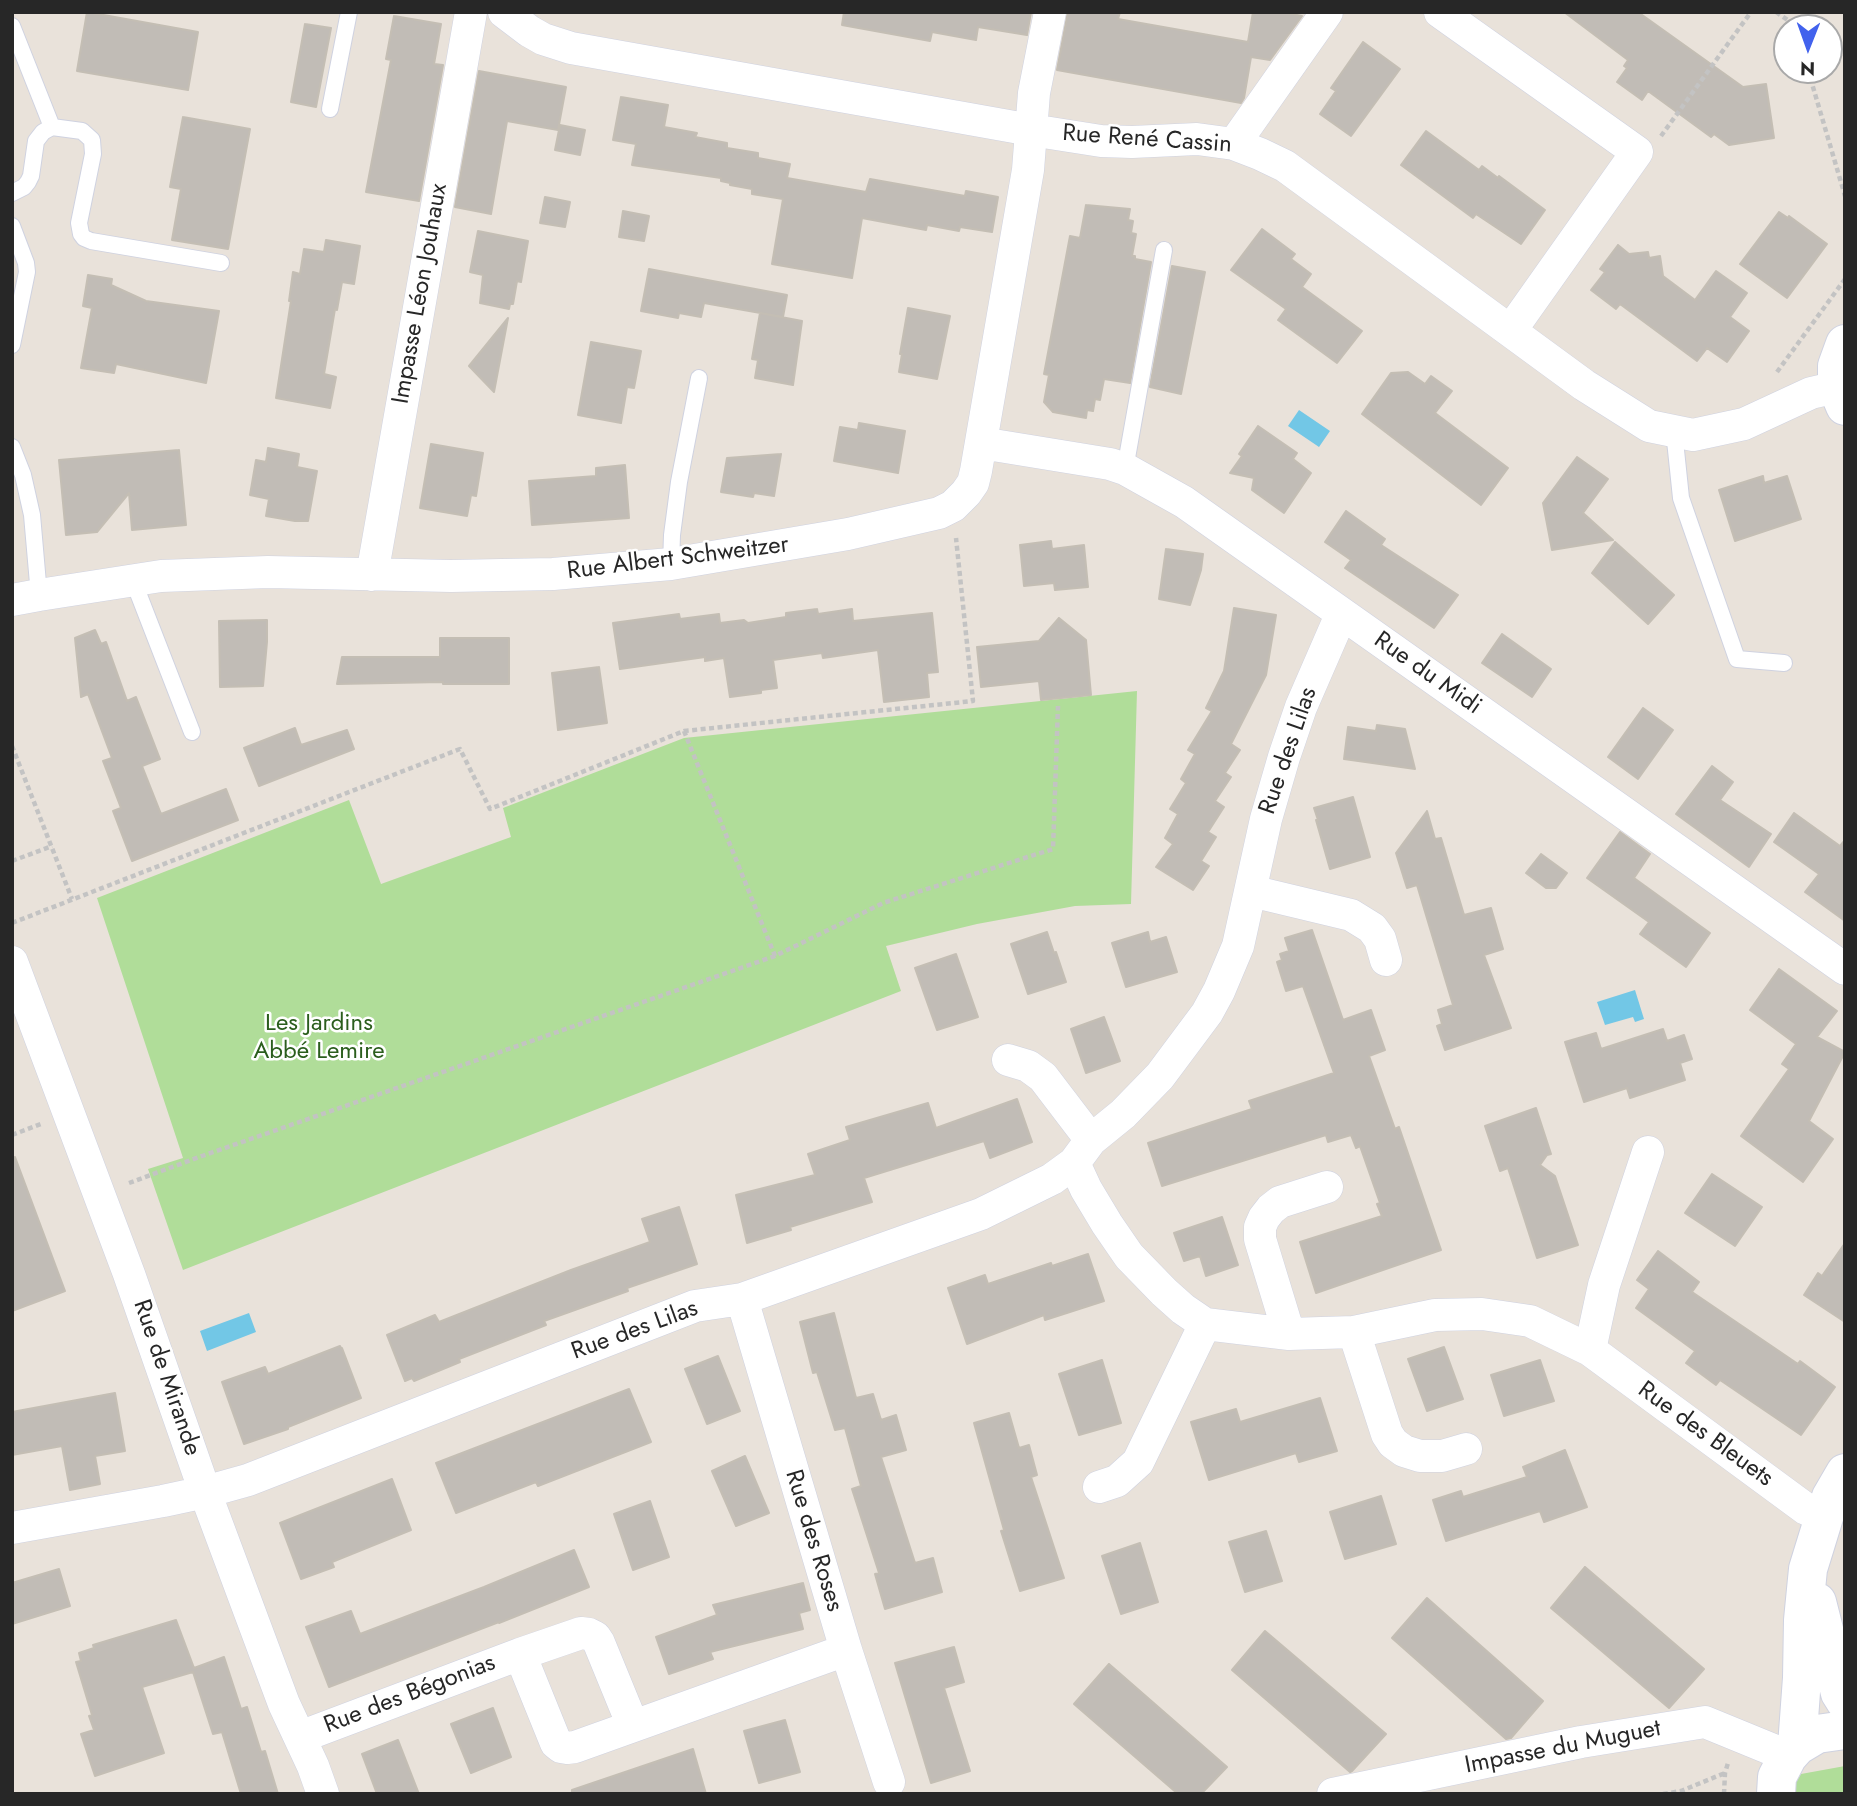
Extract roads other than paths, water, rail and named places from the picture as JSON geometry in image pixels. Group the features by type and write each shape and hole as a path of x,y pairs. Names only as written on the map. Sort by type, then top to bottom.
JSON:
{"main road":[{"path":"1841,396 1837,366 1845,344"},
{"path":"1768,1773 1802,1678 1803,1620 1808,1569 1831,1497 1845,1473"},
{"path":"1808,1569 1840,1693 1845,1701"},
{"path":"1768,1773 1817,1734 1845,1730"}],"street":[{"name":"Impasse Léon Jouhaux","path":"372,575 471,12"},
{"name":"Rue René Cassin","path":"504,12 543,39 571,48 1031,130 1109,141 1197,139 1234,144 1260,153 1285,166 1584,385 1649,426 1693,435 1744,424 1811,393 1841,396"},
{"path":"981,443 1028,170 1034,93 1050,12"},
{"path":"1234,144 1327,12"},
{"path":"1440,12 1637,152 1510,330"},
{"name":"Rue Albert Schweitzer","path":"26,597 161,576 268,572 372,575 552,574 671,564 848,534 940,513 953,506 972,483 981,443"},
{"name":"Rue du Midi","path":"981,443 1110,464 1125,469 1184,502 1845,969"},
{"name":"Rue des Lilas","path":"12,1528 205,1492 248,1480 695,1306 742,1299 981,1214 1052,1179 1160,1076 1207,1013 1219,991 1238,946 1266,819 1283,757 1301,707 1341,615"},
{"path":"1251,891 1351,915 1372,928 1380,939 1386,960"},
{"name":"Rue de Mirande","path":"12,962 100,1195 205,1492 284,1704 323,1794"},
{"path":"1008,1060 1028,1066 1043,1077 1083,1152 1086,1189 1129,1256 1164,1292 1205,1324 1139,1462 1117,1481 1099,1487"},
{"path":"1590,1350 1604,1285 1648,1152"},
{"path":"1289,1334 1260,1239 1261,1227 1270,1209 1280,1202 1327,1187"},
{"name":"Rue des Roses","path":"742,1299 846,1650 889,1782"},
{"name":"Rue des Bleuets","path":"1205,1324 1289,1334 1354,1332 1435,1315 1482,1314 1530,1321 1590,1350 1806,1510 1824,1517"},
{"path":"1354,1332 1387,1434 1393,1443 1420,1456 1442,1456 1466,1449"},
{"name":"Rue des Bégonias","path":"300,1737 581,1633 595,1637 599,1643 633,1726"},
{"name":"Rue des Bégonias","path":"520,1654 556,1743 561,1747 575,1747 846,1650"},
{"name":"Impasse du Muguet","path":"1333,1794 1581,1742 1705,1722 1768,1773"}],"lane":[{"path":"330,109 349,12"},
{"path":"12,26 52,127"},
{"path":"12,193 28,182 36,141 43,132 52,127 82,131 92,140 94,146 79,223 84,238 220,263"},
{"path":"12,226 27,272 12,345"},
{"path":"1125,469 1164,250"},
{"path":"671,564 678,482 699,378"},
{"path":"1674,431 1681,498 1737,659 1784,663"},
{"path":"12,447 23,475 32,515 26,597"},
{"path":"133,580 192,732"}],"water":[{"path":"1299,410 1330,431 1319,447 1288,426"},
{"path":"1635,990 1644,1019 1635,1022 1633,1017 1605,1025 1597,1002"},
{"path":"249,1313 256,1332 207,1351 200,1331"}],"park label":[{"name":"Les Jardins Abbé Lemire","path":"319,1038"}]}
